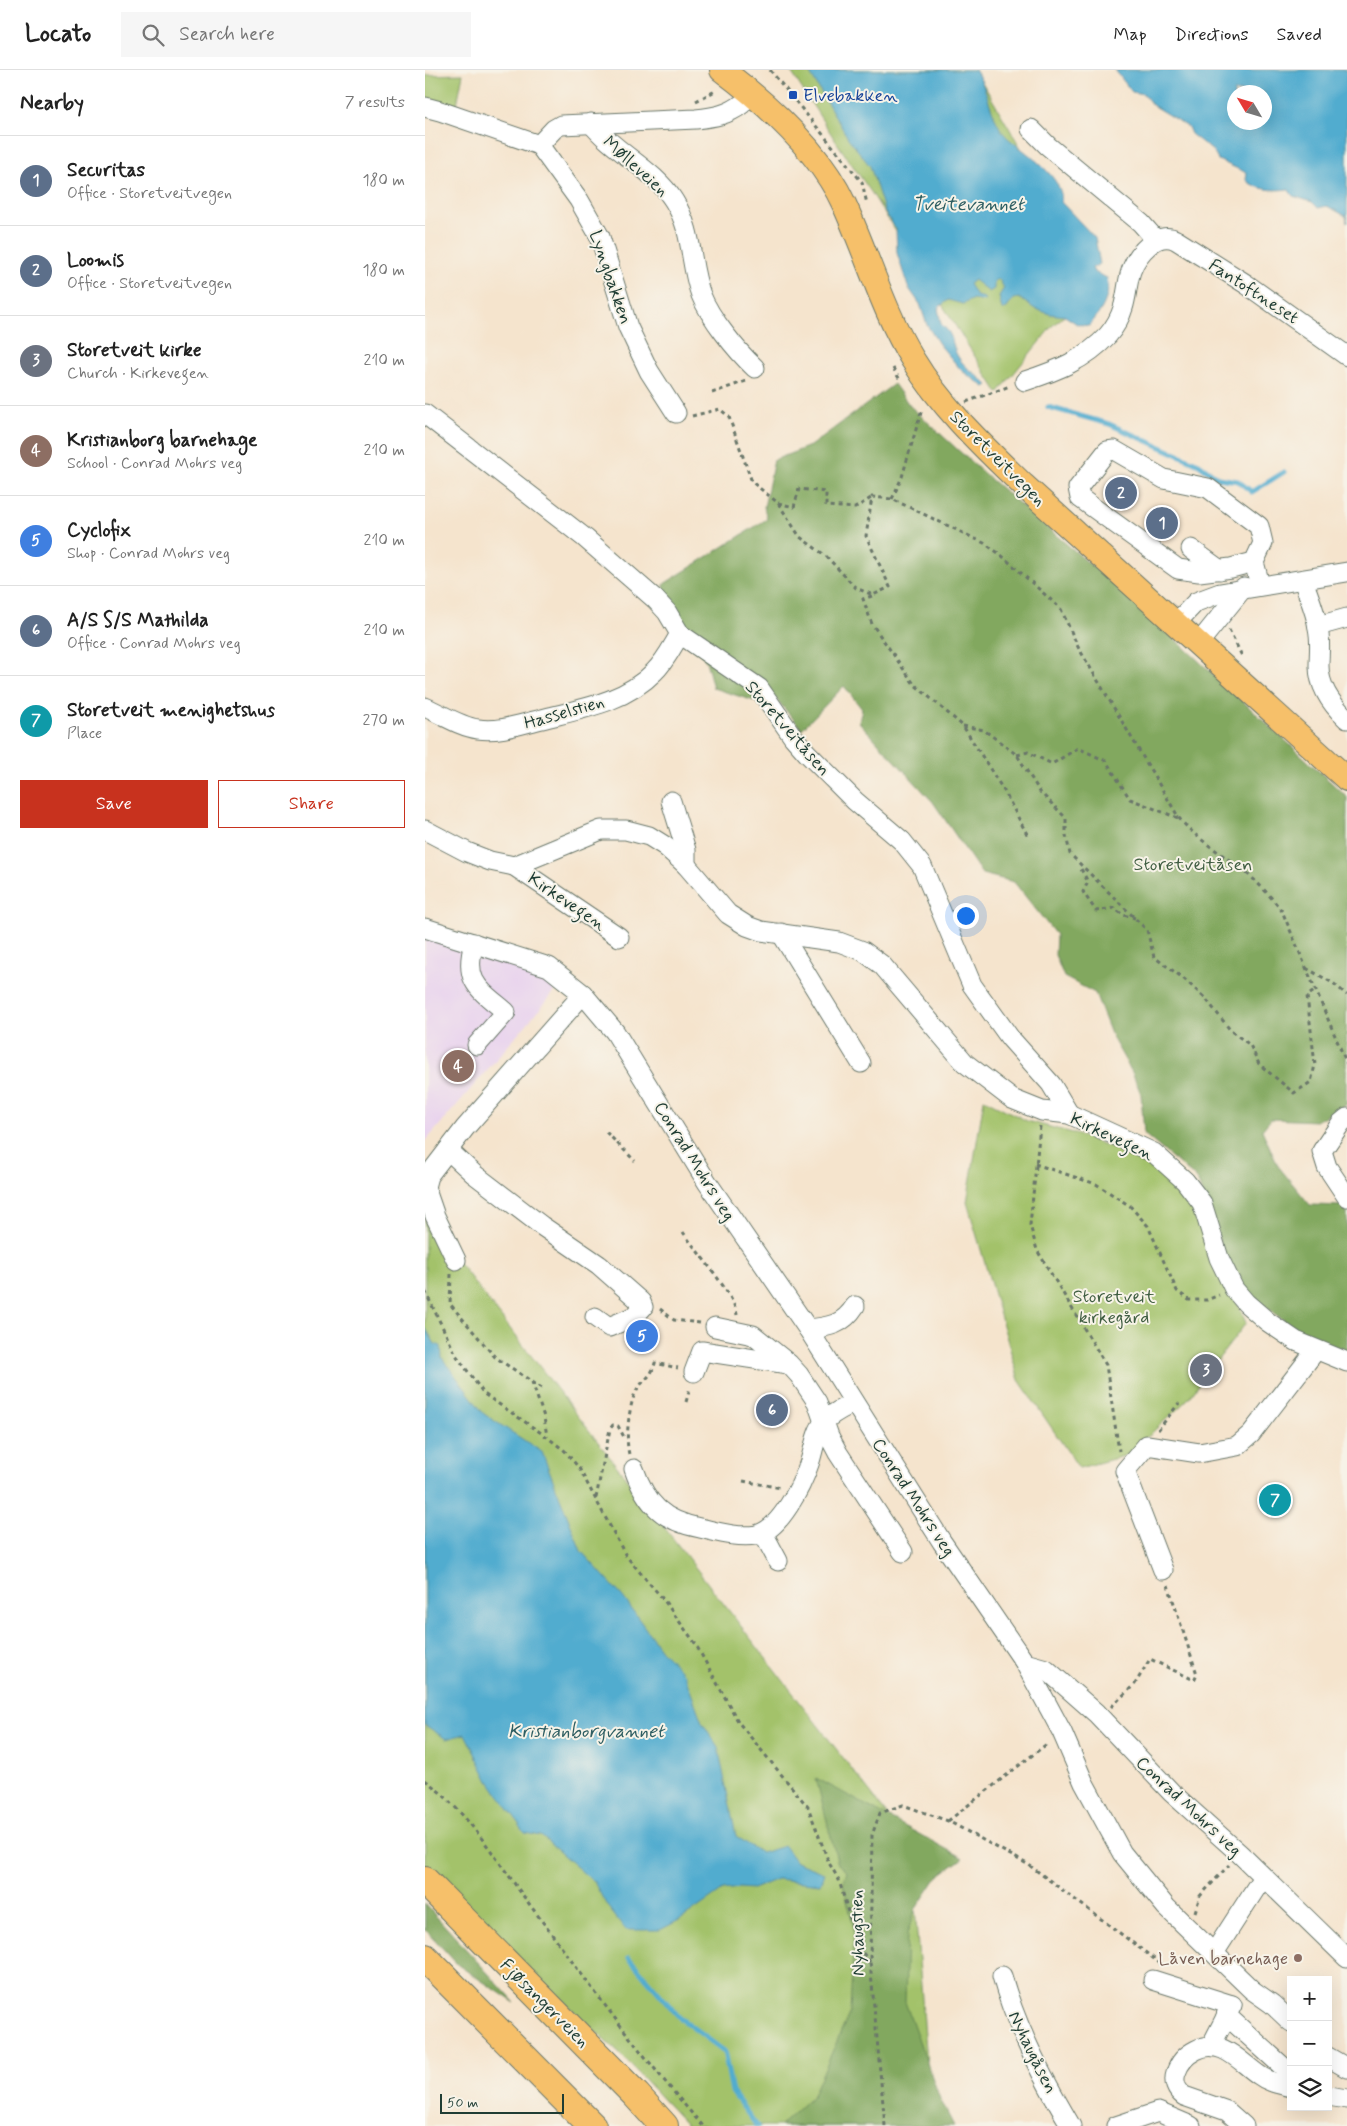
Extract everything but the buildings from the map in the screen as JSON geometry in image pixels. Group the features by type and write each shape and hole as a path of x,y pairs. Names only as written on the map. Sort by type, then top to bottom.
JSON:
{"highway":[{"name":"Fjøsangerveien","path":"425,1881 635,2094 664,2126"},
{"path":"425,1958 592,2126"}],"main road":[{"name":"Storetveitvegen","path":"723,76 800,139 821,167 843,202 892,323 913,361 941,400 979,443 1175,624 1347,779"}],"street":[{"path":"425,108 441,111 539,145 554,129 561,125 717,116 733,111 742,104"},
{"name":"Mølleveien","path":"591,123 623,154 661,183 674,201 685,221 692,244 701,295 752,373"},
{"path":"1025,381 1075,362 1109,334 1122,310 1131,269 1142,252 1156,240 1141,223 1031,129"},
{"name":"Lyngbakken","path":"539,145 579,200 600,237 628,327 649,371 676,413"},
{"name":"Fantoftneset","path":"1156,240 1171,237 1176,240 1246,284 1347,356"},
{"name":"Storetveitåsen","path":"425,414 585,538 655,598 667,612 679,634 759,688 793,737 807,753 855,801 912,852 922,866 972,985 1010,1038 1051,1084 1069,1114"},
{"path":"1199,644 1252,586 1254,562 1263,543 1259,526 1208,488 1164,479 1115,450 1107,451 1078,488 1079,498 1178,570 1189,572 1220,570 1254,562"},
{"path":"1191,549 1220,570"},
{"path":"1175,624 1197,602 1220,593 1252,586 1347,572"},
{"path":"1303,580 1318,626 1321,649 1319,668 1324,688 1331,704 1347,719"},
{"path":"1318,626 1347,618"},
{"name":"Hasselstien","path":"425,707 476,729 503,729 591,707 617,697 637,686 655,672 679,634"},
{"path":"671,801 686,850 686,865"},
{"name":"Kirkevegen","path":"425,830 467,852 491,861 515,866 619,937"},
{"name":"Kirkevegen","path":"515,866 601,830 626,830 649,836 665,846 686,865 728,914 747,926 761,931 839,942 863,951 882,965 965,1063 1012,1099 1042,1111 1069,1114 1154,1153 1185,1181 1202,1203 1219,1258 1234,1290 1268,1322 1296,1341 1347,1362"},
{"name":"Conrad Mohrs veg","path":"425,928 549,967 583,994 615,1032 707,1182 808,1329 942,1542 1025,1663 1062,1732 1084,1783 1122,1853 1166,1907 1252,1990 1272,2004 1290,2021"},
{"path":"781,933 861,1063"},
{"path":"473,943 468,962 473,980 482,992 507,1012 477,1045"},
{"path":"456,1260 435,1216 425,1187 429,1176 448,1150 583,994"},
{"path":"1347,1118 1341,1123 1322,1151 1327,1167 1342,1193 1347,1197"},
{"path":"448,1150 489,1186 599,1265 641,1302 643,1307 635,1316 609,1328 595,1317"},
{"path":"808,1329 825,1328 838,1323 851,1313 855,1306"},
{"path":"715,1327 753,1336 789,1364 817,1402 839,1453 903,1552"},
{"path":"1163,1570 1125,1471 1147,1445 1199,1453 1237,1446 1251,1434 1316,1350"},
{"path":"685,1370 702,1351 789,1364"},
{"path":"634,1469 639,1482 656,1508 671,1520 681,1524 740,1535 763,1533 781,1516 797,1492 809,1466 824,1422 833,1414 853,1403"},
{"path":"763,1533 778,1561"},
{"name":"Conrad Mohrs veg","path":"1025,1663 1046,1669 1088,1707 1172,1793 1239,1854 1347,1958"},
{"path":"1214,1953 1263,1877"},
{"name":"Nyhaugåsen","path":"1002,1976 1010,2006 1055,2098 1071,2126"},
{"path":"1153,1980 1229,2010 1287,2070"},
{"path":"1211,2046 1229,2010 1242,1990 1252,1990"},
{"path":"1244,2126 1227,2111 1184,2096 1175,2083 1179,2066 1185,2057 1199,2048 1211,2046 1227,2051 1270,2081 1287,2086"},
{"path":"1332,2059 1347,2068"},
{"path":"1332,2097 1347,2099"},
{"path":"1117,2126 1158,2112 1191,2126"}],"path":[{"path":"770,70 862,182 868,208"},
{"path":"692,103 723,76"},
{"path":"712,393 725,387 745,383 752,373"},
{"path":"965,402 1025,381"},
{"path":"960,395 972,408"},
{"path":"676,413 689,417 720,409 729,417 752,482 778,503 800,538 826,556 856,588 873,595"},
{"path":"892,499 901,477 922,409"},
{"path":"778,503 794,507 799,489 825,492 826,506 855,508 872,497 892,499 984,543 1000,554 1061,609 1078,647 1179,818 1189,830 1247,873 1269,894 1282,911 1305,967 1317,988 1347,1064"},
{"path":"872,497 866,536 890,587 863,599 872,624 914,684 963,726 1004,791 1028,836"},
{"path":"963,726 984,730 1017,755 1040,792 1066,818 1066,835 1070,854 1080,866 1147,930 1154,957 1183,978 1205,999 1231,1031 1251,1046 1259,1064 1294,1093 1311,1082 1315,1065 1307,996 1317,988"},
{"path":"1017,755 1028,752 1052,764 1078,748 1106,761 1130,799 1151,805 1179,818"},
{"path":"1080,866 1088,882 1083,892 1096,911 1114,908 1123,915 1136,918"},
{"path":"1305,967 1333,983 1347,995"},
{"path":"1042,1111 1030,1225 1037,1250 1106,1365 1117,1447 1125,1471"},
{"path":"605,1132 635,1161"},
{"path":"1035,1164 1095,1184 1129,1206 1148,1226 1177,1291 1189,1300 1207,1300 1234,1290"},
{"path":"683,1232 732,1301 736,1310 738,1331"},
{"path":"456,1260 451,1278 450,1304 495,1357 543,1389"},
{"path":"425,1290 456,1355 484,1394 547,1437 565,1452 579,1468 626,1556 663,1599 695,1643 739,1724 808,1807 829,1863 839,1880 858,1946 870,1962"},
{"path":"670,1318 715,1327"},
{"path":"634,1469 627,1446 627,1438 634,1395 652,1375 655,1363 685,1370"},
{"path":"532,1382 544,1417 547,1437"},
{"path":"1147,1445 1179,1403"},
{"path":"596,1499 609,1429 613,1425 618,1426 624,1437 627,1438"},
{"path":"743,1480 797,1492"},
{"path":"1142,1672 1149,1659 1194,1680 1197,1674 1163,1570"},
{"path":"948,1821 1062,1732"},
{"path":"425,1780 454,1807 481,1839 628,2036 669,2088 703,2126"},
{"name":"Nyhaugstien","path":"885,2126 870,1962 871,1836 880,1812 903,1805 948,1821 1029,1865 1168,1969"},
{"path":"1190,1930 1201,1896 1239,1854"}],"shaded area":[{"path":"425,934 542,977 557,989 425,1142"}],"green space":[{"name":"Tveitevannet","path":"790,70 975,70 1102,286 1053,325 998,393 871,192"},
{"path":"463,74 456,109 425,100 425,75"},
{"name":"Storetveitåsen","path":"894,384 910,406 980,470 1140,607 1347,797 1346,1105 1316,1121 1271,1119 1262,1130 1278,1166 1310,1205 1347,1206 1347,1355 1314,1343 1235,1284 1197,1179 1144,1134 1141,1094 1133,1074 1113,1039 1095,993 1064,977 1055,955 1056,935 1014,882 982,874 933,802 859,722 862,709 844,686 802,729 770,692 764,704 713,688 706,661 666,607 664,584 767,519 764,507 774,460 810,446"},
{"name":"Storetveit kirkegård","path":"984,1099 1027,1121 1073,1133 1151,1162 1197,1209 1246,1323 1187,1400 1128,1455 1079,1468 1019,1380 967,1202"},
{"path":"425,1219 910,1844 932,2126 688,2126 623,2057 455,1899 425,1863"},
{"path":"816,1778 963,1858 937,1877 915,1910 907,1934 905,2002 940,2099 954,2126 780,2126 813,2095 850,2012 854,1928 843,1884 847,1872 838,1864"},
{"path":"425,1904 515,2003 458,1965 425,1929"}],"water":[{"name":"Tveitevannet","path":"808,70 975,70 1003,133 1051,176 1061,193 1061,202 1095,238 1100,264 1092,268 1094,272 1107,278 1108,292 1101,310 1089,326 1077,324 1065,316 1035,309 1019,298 1013,299 1007,308 1002,310 999,296 1004,288 999,279 994,281 994,289 989,292 974,280 969,284 976,296 984,298 985,301 973,299 963,304 948,300 938,308 941,324 950,335 960,360 988,385 985,387 962,371 939,344 927,325 920,304 908,287 897,253 896,229 885,213 870,166 848,138"},
{"path":"1115,70 1347,70 1347,223 1346,216 1327,206 1318,208 1312,202 1293,196 1288,189 1266,189 1250,183 1246,180 1247,173 1218,160 1213,151 1191,134 1188,127 1152,105 1144,94 1132,92"},
{"name":"Kristianborgvannet","path":"425,1327 435,1344 441,1346 442,1358 484,1414 542,1452 581,1551 623,1597 661,1650 684,1674 702,1722 718,1747 736,1836 761,1853 784,1846 796,1862 824,1873 820,1884 777,1879 753,1889 723,1890 683,1918 660,1930 626,1930 607,1906 594,1882 541,1836 525,1833 489,1781 465,1734 446,1739 425,1725"}],"waterway":[{"path":"1048,407 1109,424 1199,464 1218,478 1238,481 1252,492 1284,472"},
{"path":"629,1958 680,2018 724,2051 732,2092 757,2126"}],"place":[{"name":"Elvebakken","path":"793,95"},
{"name":"Loomis","path":"1121,493"},
{"name":"Securitas","path":"1162,523"},
{"name":"Kristianborg barnehage","path":"458,1066"},
{"name":"Cyclofix","path":"642,1336"},
{"name":"Storetveit kirke","path":"1206,1370"},
{"name":"A/S S/S Mathilda","path":"772,1410"},
{"name":"Storetveit menighetshus","path":"1275,1500"},
{"name":"Låven barnehage","path":"1298,1958"}]}
